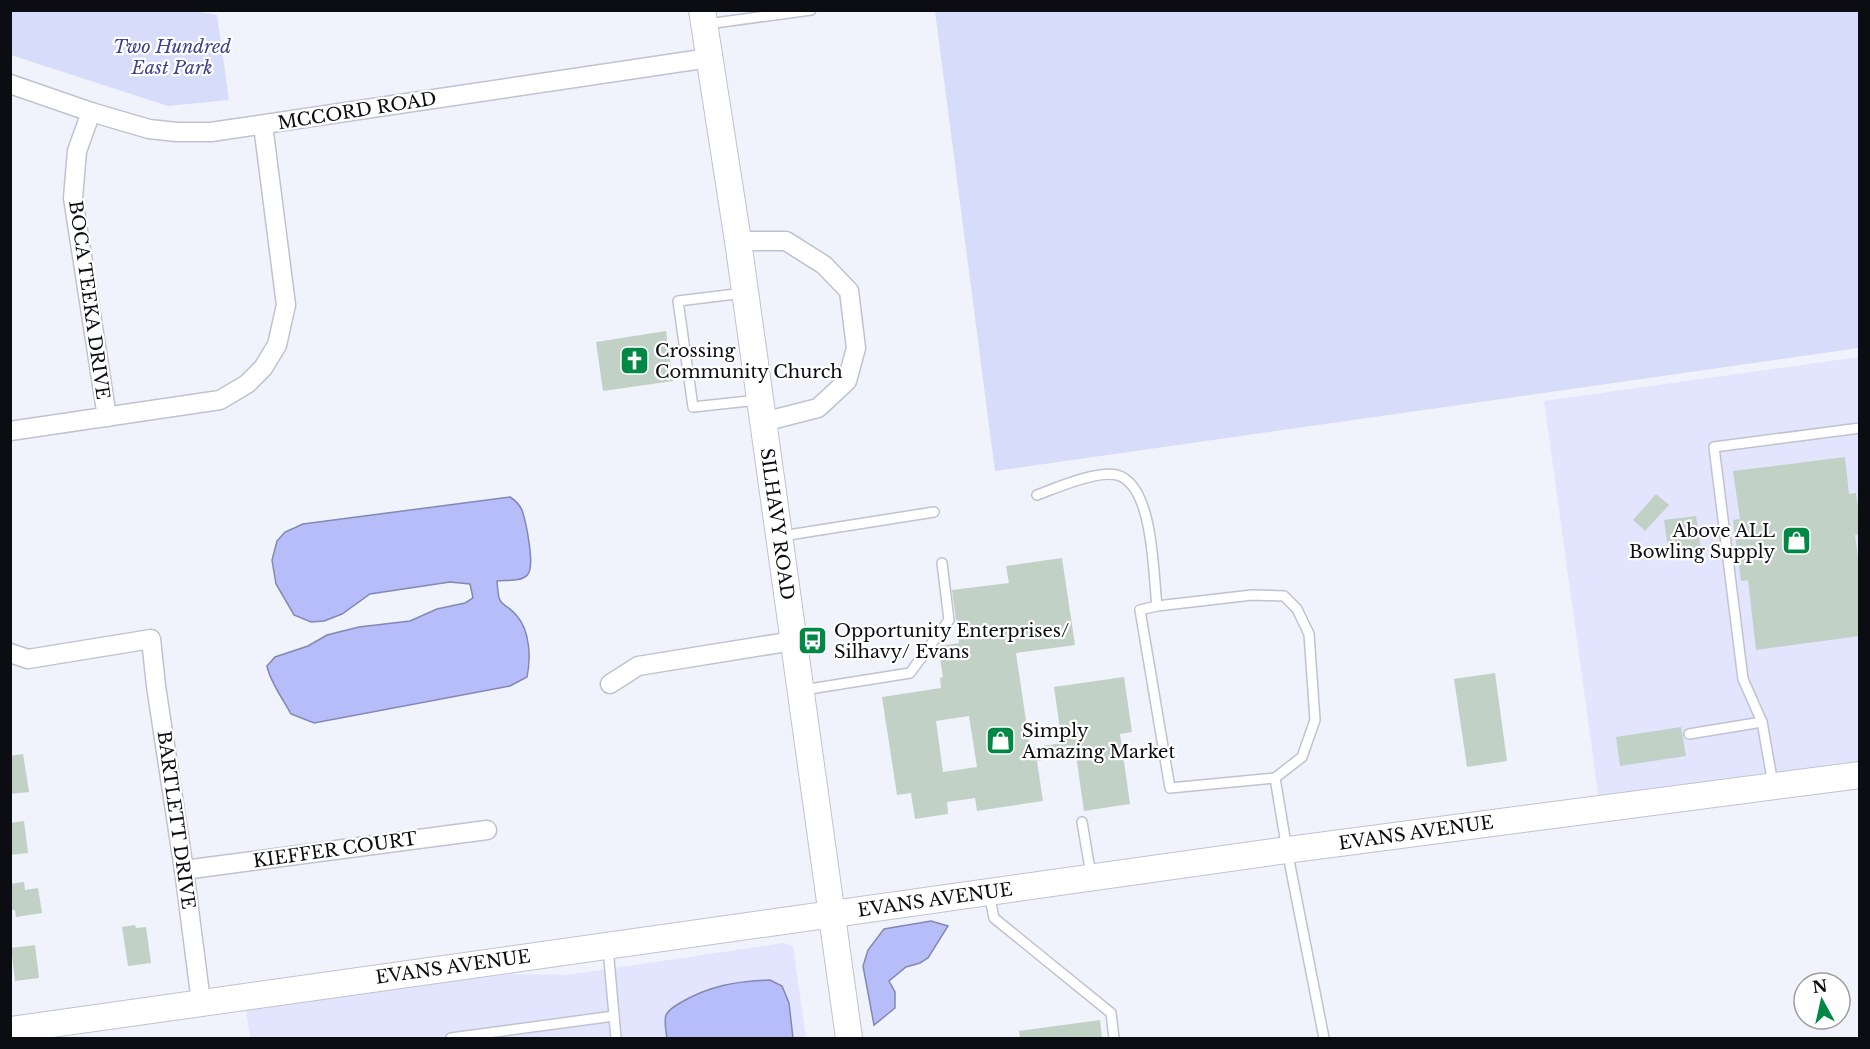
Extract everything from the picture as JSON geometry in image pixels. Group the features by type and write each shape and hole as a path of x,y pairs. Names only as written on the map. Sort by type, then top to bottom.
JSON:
{"street":[{"name":"SILHAVY ROAD","path":"703,17 738,241 849,1038"},
{"name":"MCCORD ROAD","path":"10,84 149,129 211,132 709,58"},
{"name":"BOCA TEEKA DRIVE","path":"91,112 76,151 73,198 107,417"},
{"path":"10,431 220,400 247,384 262,368 277,345 286,305 263,125"},
{"path":"738,241 786,241 824,265 849,291 856,348 847,381 818,408 761,411"},
{"name":"BARTLETT DRIVE","path":"10,653 28,659 151,639 201,1002"},
{"path":"610,684 638,666 793,641"},
{"name":"EVANS AVENUE","path":"10,1030 1287,850 1860,775"},
{"name":"KIEFFER COURT","path":"184,870 487,830"}],"lane":[{"path":"703,17 811,10"},
{"path":"745,293 678,301 693,407 761,411"},
{"path":"1773,786 1762,722 1743,679 1714,447 1860,428"},
{"path":"1037,495 1094,476 1118,475 1137,489 1147,512 1157,606"},
{"path":"779,536 934,512"},
{"path":"800,690 910,674 949,621 942,563"},
{"path":"1263,595 1284,596 1298,609 1309,634 1315,720 1302,757 1275,778 1170,788 1140,610 1157,606 1263,595"},
{"path":"1689,734 1762,722"},
{"path":"1275,778 1324,1038"},
{"path":"1082,822 1092,877"},
{"path":"989,892 994,918 1111,1013 1114,1038"},
{"path":"608,945 616,1038"},
{"path":"451,1038 614,1016"},
{"path":"523,1028 524,1038"}],"shaded area":[{"path":"1859,357 1859,765 1599,800 1544,401"},
{"path":"784,943 793,946 806,1038 250,1038 246,1008 513,974 566,975"}],"green space":[{"name":"Two Hundred East Park","path":"189,10 217,15 229,100 168,106 11,55 11,11"},
{"path":"935,11 1859,11 1859,348 995,471"}],"water":[{"path":"510,497 520,506 524,516 529,543 530,569 526,577 497,581 500,601 517,616 525,629 529,653 527,677 510,686 314,723 291,714 267,666 275,657 308,646 327,635 359,627 410,621 437,609 465,603 473,598 470,584 450,582 370,594 342,614 324,621 311,622 294,615 276,584 272,560 277,541 285,532 303,524"},
{"path":"931,921 948,926 928,958 906,967 889,981 895,992 895,1008 874,1025 863,966 868,950 884,929"},
{"path":"770,980 782,986 789,1003 793,1038 667,1038 666,1015 670,1009 680,1003 701,992 723,985"}],"building":[{"name":"Crossing Community Church","path":"666,331 673,381 603,391 596,342"},
{"path":"1845,457 1849,494 1856,493 1860,521 1860,534 1855,535 1860,572 1860,636 1756,650 1748,580 1741,581 1733,520 1740,519 1733,471"},
{"path":"1656,494 1669,505 1645,531 1633,520"},
{"path":"1696,516 1701,550 1669,555 1664,520"},
{"path":"1062,558 1075,645 1016,653 1030,748 1062,743 1054,687 1124,677 1132,732 1120,734 1130,804 1084,811 1076,755 1037,761 1043,801 977,811 975,798 947,802 948,814 915,819 911,793 897,795 882,697 941,688 940,678 943,677 938,646 959,643 952,590 1009,583 1006,566","holes":["969,716 977,767 943,772 936,721"]},
{"path":"1495,673 1507,761 1467,767 1454,679"},
{"path":"1681,727 1686,756 1620,766 1616,737"},
{"path":"23,754 29,792 10,794 10,756"},
{"path":"24,821 28,853 10,855 10,823"},
{"path":"24,882 25,890 38,888 42,913 16,917 15,910 10,910 10,884"},
{"path":"135,925 136,928 146,927 151,963 128,966 122,927"},
{"path":"35,945 39,978 15,981 11,948"},
{"path":"1100,1020 1102,1038 1020,1038 1019,1031"}],"place":[{"name":"Crossing Community Church","path":"634,361"},
{"name":"Above ALL Bowling Supply","path":"1796,541"},
{"name":"Opportunity Enterprises/ Silhavy/ Evans","path":"813,641"},
{"name":"Simply Amazing Market","path":"1001,741"}]}
